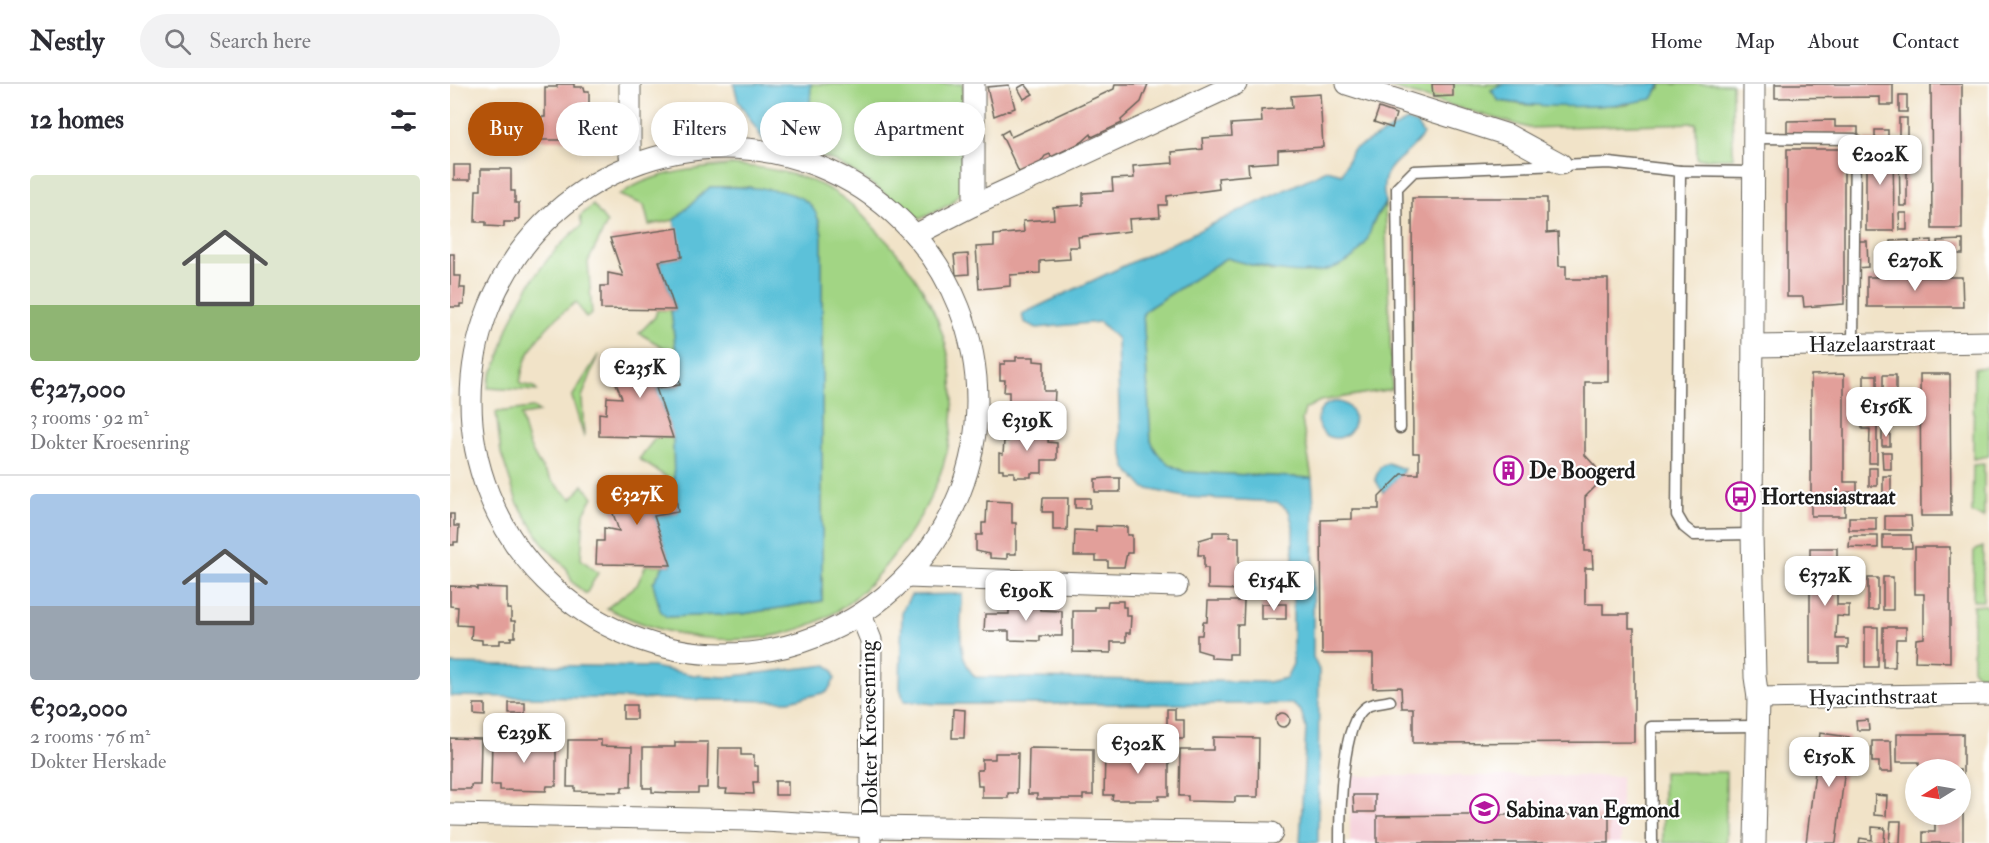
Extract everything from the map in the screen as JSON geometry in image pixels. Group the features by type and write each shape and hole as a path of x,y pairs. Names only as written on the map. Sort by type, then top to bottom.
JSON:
{"street":[{"path":"630,84 630,102"},
{"path":"974,84 974,205"},
{"path":"915,235 974,205 1236,84"},
{"path":"1347,84 1508,135 1561,164"},
{"path":"1754,84 1752,534 1755,677 1758,698 1755,843"},
{"name":"Dokter Kroesenring","path":"630,156 560,208 534,234 512,264 494,296 481,330 474,366 471,403 474,439 482,475 495,509 513,542 530,563 561,596 611,628 655,646 690,653 726,656 761,653 796,645 830,632 861,615 907,577 940,533 957,502 973,445 977,398 969,339 954,294 936,263 915,235 890,210 861,188 830,171 796,159 762,151 726,148 639,155"},
{"name":"Hazelaarstraat","path":"1754,346 1989,342"},
{"path":"907,577 1177,586"},
{"name":"Dokter Kroesenring","path":"861,615 871,640 870,835"},
{"name":"Hyacinthstraat","path":"1758,698 1989,694"},
{"path":"450,814 747,820 870,835 1272,833"}],"lane":[{"path":"1754,138 1856,139 1852,343"},
{"path":"1400,428 1397,188 1414,171 1609,163 1680,171 1753,172"},
{"path":"1680,171 1677,515 1684,527 1694,535 1752,534"},
{"path":"1340,843 1347,746 1353,722 1366,706 1390,701"},
{"path":"1652,843 1651,727 1756,726"}],"shaded area":[{"name":"Sabina van Egmond","path":"1350,776 1621,776 1621,843 1350,843"}],"green space":[{"path":"811,84 963,84 963,102 854,102 854,156 962,156 961,191 951,204 920,219 859,175 820,156 842,156 842,102 807,102"},
{"path":"1378,84 1504,84 1491,90 1499,101 1525,105 1627,105 1661,88 1661,84 1732,84 1733,158 1697,159 1696,123 1529,128"},
{"path":"730,165 762,168 795,175 840,196 860,213 911,271 933,310 947,349 953,390 951,431 941,471 923,512 897,551 865,589 836,612 799,629 772,636 715,639 659,629 607,608 637,585 646,565 664,565 653,583 666,617 743,614 822,601 822,235 819,219 750,187 710,187 674,220 649,225 644,205 619,195 659,176"},
{"path":"1385,203 1392,389 1320,401 1305,409 1302,420 1312,478 1185,472 1164,460 1156,452 1151,441 1143,314 1147,309 1226,258 1272,271 1365,244 1374,221"},
{"path":"593,205 607,223 588,262 592,314 586,318 576,302 539,338 526,359 520,384 534,387 537,391 488,388 508,328 531,282 549,257 582,225 580,216"},
{"path":"657,310 671,310 676,355 639,333 655,317"},
{"path":"599,354 582,397 584,437 572,397"},
{"path":"1989,367 1989,456 1973,459 1974,368"},
{"path":"533,408 539,412 521,415 527,440 538,462 553,481 572,499 583,485 593,497 584,513 581,559 598,573 586,594 572,582 567,569 543,544 517,502 501,453 496,412"},
{"path":"656,437 673,438 674,482 639,459"},
{"path":"1984,464 1984,518 1972,513 1973,465"},
{"path":"1983,547 1983,601 1973,601 1974,551"},
{"path":"1985,605 1989,608 1989,675 1978,675 1973,670 1973,606"},
{"path":"1663,772 1726,772 1726,843 1663,843"}],"water":[{"path":"734,84 811,84 810,102 760,102 760,135 748,116 748,102 738,101"},
{"path":"1504,84 1661,84 1652,99 1615,105 1576,106 1499,101 1491,90"},
{"path":"1407,121 1417,125 1423,134 1389,170 1385,179 1385,203 1374,220 1366,242 1351,258 1335,267 1318,272 1299,273 1280,271 1226,258 1147,309 1143,314 1151,441 1156,452 1164,460 1185,472 1312,478 1314,505 1313,657 1319,670 1318,843 1300,843 1306,728 1301,711 1292,704 935,704 904,701 900,688 902,611 911,595 962,594 962,649 969,669 975,677 1268,682 1286,678 1293,664 1293,526 1289,511 1277,502 1184,497 1144,488 1126,468 1120,442 1117,339 1100,322 1037,328 1024,322 1022,314 1327,170 1342,174 1352,150"},
{"path":"710,187 763,188 790,194 802,198 810,205 819,223 822,235 822,601 743,614 666,617 660,610 653,583 664,565 671,565 654,516 678,512 674,482 673,438 656,388 680,384 671,310 675,310 659,261 682,257 674,220"},
{"path":"1336,402 1349,407 1354,420 1349,433 1336,438 1323,433 1318,420 1323,407"},
{"path":"1388,463 1404,469 1383,493 1375,479 1380,467"},
{"path":"450,664 653,667 694,675 725,677 827,665 833,671 835,679 827,692 789,701 450,696"}],"building":[{"path":"557,84 574,84 574,87 584,87 585,91 589,91 589,102 556,102 556,140 544,140 545,87 557,87"},
{"path":"1025,84 1033,94 1024,99 1018,88"},
{"path":"1115,84 1148,84 1141,102 1121,120 1122,123 1092,137 1091,134 1082,142 1051,157 1050,154 1045,156 1041,162 1019,172 1001,134 1008,130 1011,137 1114,89"},
{"path":"1432,84 1453,84 1453,96 1433,97"},
{"path":"1775,84 1893,84 1893,105 1880,105 1880,97 1775,98"},
{"path":"1931,84 1962,84 1962,229 1932,229"},
{"path":"1009,85 1015,108 994,116 987,87"},
{"path":"1320,94 1323,147 1278,150 1278,162 1248,164 1249,175 1218,178 1219,189 1167,196 1167,205 1159,205 1160,217 1129,219 1130,231 1078,237 1079,247 1069,247 1070,259 1040,261 1040,273 1010,275 1010,286 979,289 976,247 994,246 994,235 1024,232 1023,221 1054,219 1053,207 1083,205 1083,193 1113,191 1112,179 1134,178 1133,166 1173,163 1172,152 1203,149 1202,138 1232,136 1231,124 1262,122 1261,110 1292,108 1291,96"},
{"path":"1899,95 1907,95 1907,112 1899,112"},
{"path":"1379,108 1396,114 1392,128 1374,122"},
{"path":"1899,118 1907,118 1907,136 1899,136"},
{"path":"1835,120 1835,127 1858,127 1858,134 1787,134 1787,121"},
{"path":"1875,130 1888,130 1888,138 1875,138"},
{"path":"1866,140 1893,141 1894,231 1866,231"},
{"path":"1899,142 1907,142 1907,206 1900,206"},
{"path":"1787,149 1844,149 1844,304 1804,307 1803,297 1787,297"},
{"path":"454,165 470,165 470,180 454,180"},
{"path":"481,169 511,169 511,191 515,191 515,203 519,203 519,219 515,219 515,222 504,222 504,227 486,226 486,222 475,222 476,190 481,190"},
{"name":"De Boogerd","path":"1412,198 1547,198 1547,233 1558,232 1559,266 1566,266 1566,279 1608,279 1608,382 1585,382 1585,455 1596,467 1596,486 1585,497 1585,551 1592,551 1593,568 1585,568 1585,604 1603,604 1603,614 1629,614 1629,628 1634,628 1634,742 1413,743 1413,708 1402,708 1401,687 1373,688 1373,654 1322,654 1321,520 1352,519 1352,509 1379,509 1379,497 1402,474 1419,474 1419,453 1413,453"},
{"path":"1899,213 1907,213 1907,230 1900,230"},
{"path":"678,228 682,257 659,261 675,310 601,309 601,286 608,286 608,273 623,276 610,238"},
{"path":"1909,240 1909,248 1891,249 1891,241"},
{"path":"1932,240 1932,248 1915,248 1915,241"},
{"path":"1963,240 1963,254 1939,254 1938,241"},
{"path":"1856,241 1867,241 1868,267 1856,268"},
{"path":"450,254 454,254 454,276 461,276 460,288 465,288 464,304 460,304 460,307 450,307"},
{"path":"968,254 969,274 956,275 954,255"},
{"path":"1867,277 1962,277 1963,307 1867,307"},
{"path":"676,355 680,385 656,388 673,438 599,436 599,413 606,414 607,397 622,398 609,366"},
{"path":"1016,357 1034,357 1034,361 1044,362 1044,391 1055,391 1054,409 1009,408 1009,392 1004,392 1005,380 1000,380 1000,364 1005,364 1005,361 1016,361"},
{"path":"1844,374 1844,482 1857,482 1857,492 1845,492 1845,516 1811,516 1811,375"},
{"path":"1920,374 1950,374 1951,516 1921,516"},
{"path":"1864,375 1877,375 1877,463 1869,463 1870,429 1862,429 1862,422 1870,422 1869,399 1864,399"},
{"path":"1883,375 1896,375 1896,399 1883,399"},
{"path":"1883,405 1890,405 1891,420 1883,420"},
{"path":"1008,429 1049,430 1048,442 1057,443 1057,460 1042,460 1042,473 1031,473 1031,477 1014,477 1014,472 1003,472 1003,469 999,469 999,453 1003,454 1004,441 1008,441"},
{"path":"1882,429 1890,429 1890,446 1882,446"},
{"path":"1882,452 1891,452 1891,469 1883,469"},
{"path":"1869,468 1877,468 1877,486 1869,486"},
{"path":"1883,476 1891,476 1891,493 1883,493"},
{"path":"1120,478 1120,492 1095,492 1095,479"},
{"path":"674,482 678,512 654,516 671,565 596,564 597,541 604,541 604,528 619,531 606,493"},
{"path":"1043,498 1068,498 1067,530 1053,530 1053,512 1042,512"},
{"path":"1075,498 1090,498 1090,508 1075,508"},
{"path":"987,501 1012,502 1012,523 1016,523 1016,554 1007,554 1007,559 990,558 990,554 976,551 976,535 982,535 982,523 986,523"},
{"path":"450,514 454,514 454,526 459,526 458,542 454,542 454,545 450,545"},
{"path":"1885,516 1911,516 1912,530 1885,530"},
{"path":"1849,517 1876,517 1876,530 1849,530"},
{"path":"1096,526 1127,527 1127,535 1132,535 1132,553 1127,553 1124,567 1108,567 1108,561 1096,561 1096,556 1074,556 1075,530 1096,531"},
{"path":"1213,532 1230,532 1230,537 1239,537 1239,567 1243,566 1243,590 1208,589 1208,568 1204,568 1204,555 1198,555 1199,540 1213,536"},
{"path":"1883,535 1911,535 1912,548 1883,548"},
{"path":"1850,536 1878,536 1878,548 1849,547"},
{"path":"1915,547 1950,547 1950,662 1915,661 1916,639 1924,638 1924,594 1915,594"},
{"path":"1810,548 1837,548 1837,605 1849,605 1849,617 1837,616 1836,639 1848,639 1848,648 1839,648 1839,663 1810,663"},
{"path":"1270,566 1287,566 1287,591 1269,591"},
{"path":"1883,577 1893,577 1893,610 1883,610"},
{"path":"1868,578 1878,578 1878,610 1868,610"},
{"path":"450,586 477,589 477,587 507,588 507,609 511,609 511,621 515,621 515,637 511,637 511,640 500,640 500,644 482,644 482,640 471,639 472,626 457,625 458,607 450,606"},
{"path":"1013,600 1028,600 1028,606 1040,606 1040,610 1062,611 1062,636 1040,636 1040,641 1009,640 1009,631 984,631 985,614 1009,614 1009,605 1012,605"},
{"path":"1108,601 1123,601 1126,616 1131,616 1130,633 1126,633 1126,642 1111,642 1111,653 1073,652 1073,611 1095,611 1095,607 1107,607"},
{"path":"1208,601 1244,601 1243,625 1237,625 1237,654 1229,654 1229,659 1211,658 1211,654 1197,650 1197,635 1202,635 1203,622 1207,622"},
{"path":"1261,604 1286,604 1286,619 1261,619"},
{"path":"1865,627 1878,627 1878,667 1865,667"},
{"path":"1883,627 1906,627 1906,639 1896,639 1895,667 1883,667"},
{"path":"509,703 525,703 525,714 509,714"},
{"path":"474,704 485,704 485,716 474,715"},
{"path":"623,705 636,705 636,719 623,719"},
{"path":"953,709 965,710 964,738 952,738"},
{"path":"1167,709 1175,709 1175,720 1184,720 1184,739 1167,739"},
{"path":"1280,713 1286,713 1290,720 1286,727 1280,727 1276,723 1276,717"},
{"path":"1868,720 1869,730 1857,730 1856,721"},
{"path":"1820,733 1849,737 1847,750 1856,751 1853,769 1845,768 1836,843 1806,843"},
{"path":"1897,734 1963,734 1963,759 1905,759 1905,762 1897,762"},
{"path":"1213,737 1259,738 1258,797 1235,797 1235,802 1188,801 1188,796 1179,796 1180,750 1213,750"},
{"path":"450,738 481,739 480,785 471,785 471,789 450,789"},
{"path":"492,739 556,740 556,786 547,786 546,791 500,790 500,785 491,785"},
{"path":"568,740 601,740 601,746 632,747 631,787 622,787 622,792 575,791 575,787 567,787"},
{"path":"1872,741 1891,741 1892,772 1879,772 1879,762 1872,762"},
{"path":"675,742 708,742 707,788 698,788 698,793 674,793 652,792 652,788 643,788 643,747 675,747"},
{"path":"719,748 741,748 741,755 754,755 754,766 758,766 758,782 753,782 754,794 726,793 727,789 718,789"},
{"path":"1029,748 1093,749 1093,795 1083,795 1083,799 1037,799 1037,794 1028,794"},
{"path":"1136,749 1169,750 1169,796 1159,796 1159,800 1112,800 1113,795 1104,795 1105,754 1136,755"},
{"path":"995,753 1018,753 1017,793 1008,793 1008,798 982,798 982,786 978,786 977,770 982,770 982,759 995,759"},
{"path":"775,781 788,781 788,795 775,795"},
{"path":"1353,795 1375,795 1375,812 1354,812"},
{"path":"1875,795 1887,796 1886,816 1874,815"},
{"path":"1609,815 1609,843 1377,843 1377,816"},
{"path":"1891,821 1901,821 1900,843 1889,843"},
{"path":"1935,825 1963,825 1963,843 1923,843 1923,832 1935,832"},
{"path":"1872,827 1885,828 1884,843 1859,843 1860,838 1872,840"}],"place":[{"name":"De Boogerd","path":"1508,470"},
{"name":"Hortensiastraat","path":"1740,496"},
{"name":"Sabina van Egmond","path":"1485,809"}]}
